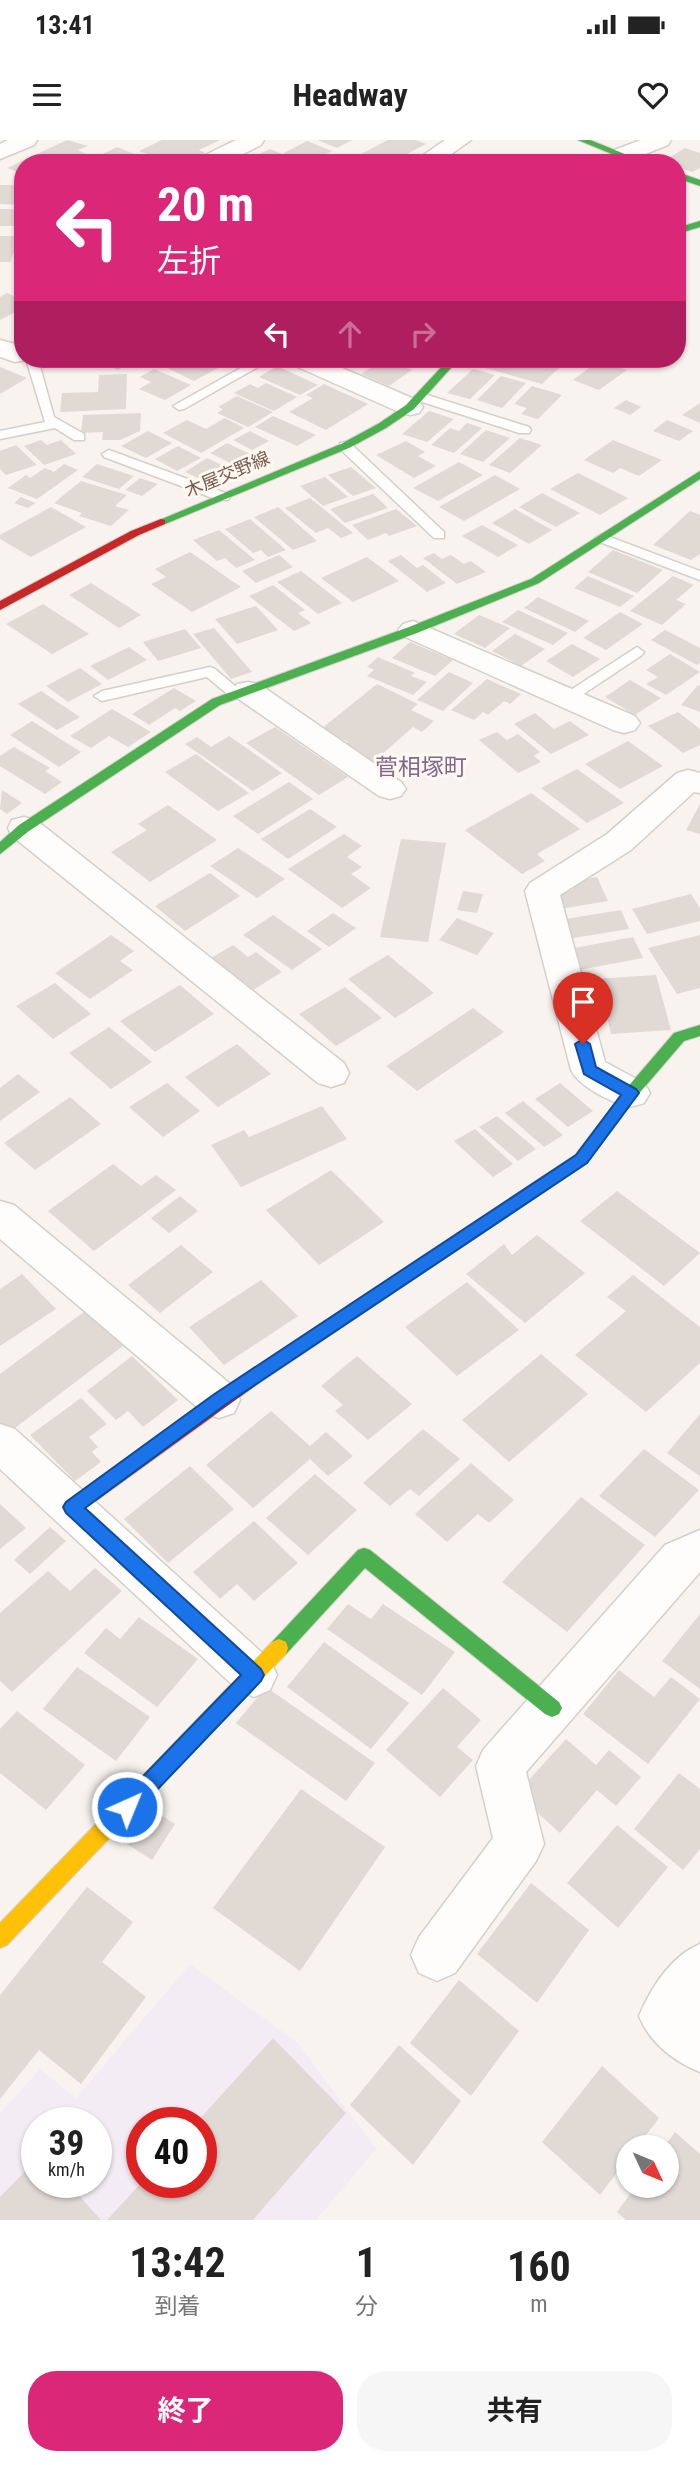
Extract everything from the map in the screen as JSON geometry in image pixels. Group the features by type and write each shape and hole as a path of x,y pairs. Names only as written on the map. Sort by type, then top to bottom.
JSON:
{"street":[{"path":"0,152 26,140"},
{"path":"225,154 253,140"},
{"path":"438,154 460,140"},
{"path":"582,140 619,154"},
{"path":"625,154 660,140"},
{"path":"346,368 415,402"},
{"name":"木屋交野線","path":"0,606 135,533 345,446 382,426 415,402 446,368"},
{"path":"331,1073 12,839 216,702 414,630 536,581 700,474"},
{"path":"414,630 624,723"},
{"path":"243,693 390,789"},
{"path":"631,1093 589,1070 542,891 619,842 688,780 700,783"},
{"path":"72,1507 219,1400 581,1159 631,1093 679,1037 700,1030"},
{"path":"0,1216 219,1400"},
{"path":"0,1442 254,1675"},
{"path":"437,1955 519,1844 500,1766 681,1559 700,1550"},
{"path":"0,1938 254,1675 364,1556 552,1708"},
{"path":"700,1970 665,2016 700,2046"}],"lane":[{"path":"34,368 48,419 79,436"},
{"path":"179,406 249,368"},
{"path":"415,402 524,430"},
{"path":"0,435 57,424"},
{"path":"345,446 439,534"},
{"path":"109,454 223,497"},
{"path":"602,538 700,576"},
{"path":"568,698 637,652"},
{"path":"102,696 210,672 243,693"}],"shaded area":[{"path":"190,1964 298,2043 376,2149 316,2220 0,2220 0,2113 40,2069 76,2098"}],"building":[{"path":"67,140 88,146 78,150 86,154 37,154"},
{"path":"162,140 220,140 199,150 205,153 203,154 147,154 139,151"},
{"path":"317,140 352,140 337,148"},
{"path":"388,140 415,140 426,144 407,154 361,154"},
{"path":"307,141 332,151 326,154 282,154"},
{"path":"117,147 134,154 103,154"},
{"path":"685,148 700,153 700,168 692,172 686,170 686,154 675,154"},
{"path":"270,149 282,154 259,154"},
{"path":"0,185 14,185 14,205 0,204"},
{"path":"0,209 14,209 14,226 0,226"},
{"path":"0,236 14,236 14,252 10,262 0,262"},
{"path":"7,293 14,296 14,313 0,320 0,297"},
{"path":"0,367 27,378 0,394"},
{"path":"167,368 218,368 194,381"},
{"path":"274,368 281,368 318,385 300,395 259,377"},
{"path":"371,368 412,370 389,386 361,374"},
{"path":"485,368 559,368 542,384"},
{"path":"589,368 627,370 599,390 573,380"},
{"path":"154,369 191,385 165,400 139,389 151,382 140,377"},
{"path":"473,369 495,375 470,399 447,393"},
{"path":"127,374 126,409 60,412 62,393 98,392 99,375"},
{"path":"501,376 526,383 502,408 477,400"},
{"path":"266,383 297,397 274,411 234,393 250,384 258,388"},
{"path":"324,384 368,404 326,430 289,412 313,398 306,395"},
{"path":"532,386 562,395 538,419 521,414 527,408 514,404"},
{"path":"237,396 273,412 248,427 217,413 223,409 218,407"},
{"path":"626,400 641,407 630,415 614,408"},
{"path":"700,403 700,423 682,415"},
{"path":"429,411 454,419 427,442 402,434"},
{"path":"141,413 140,431 120,440 102,440 103,432 81,433 83,415"},
{"path":"273,416 316,435 297,446 255,427"},
{"path":"225,418 244,428 201,453 163,433 187,420 206,429"},
{"path":"667,420 693,431 679,441 653,431"},
{"path":"467,423 482,428 454,453 431,445 450,428 459,431"},
{"path":"486,430 510,438 483,462 460,454"},
{"path":"148,431 172,443 146,458 121,446"},
{"path":"250,431 269,441 252,450 233,440"},
{"path":"520,438 542,445 510,473 489,465"},
{"path":"41,440 47,445 61,440 76,454 44,465 24,446"},
{"path":"613,440 662,460 639,476 620,468 613,473 584,460"},
{"path":"406,441 425,452 418,456 436,466 414,478 376,455"},
{"path":"227,443 261,459 244,470 210,453"},
{"path":"16,445 37,465 6,475 0,469 0,451"},
{"path":"178,446 201,458 177,471 155,459"},
{"path":"207,458 241,474 229,482 211,473 200,479 185,472"},
{"path":"459,462 483,475 438,501 413,488"},
{"path":"64,464 78,470 37,499 8,488 26,475 30,478 45,468 54,472"},
{"path":"97,464 134,476 119,489 82,477"},
{"path":"351,467 376,488 353,496 328,475"},
{"path":"578,473 628,498 600,515 550,489"},
{"path":"495,475 520,489 464,521 439,507"},
{"path":"325,477 348,497 323,506 300,486"},
{"path":"140,478 158,484 142,496 125,490"},
{"path":"81,481 127,495 115,506 129,510 111,526 79,516 82,513 54,503"},
{"path":"542,493 580,513 556,527 519,507"},
{"path":"373,494 388,508 345,523 330,509"},
{"path":"21,497 35,503 28,508 14,503"},
{"path":"310,498 353,533 341,538 328,528 316,533 285,508"},
{"path":"51,507 86,527 31,557 0,539 0,535"},
{"path":"278,507 317,541 293,550 254,517"},
{"path":"396,509 417,526 368,540 352,525"},
{"path":"515,509 552,530 529,544 492,523"},
{"path":"690,511 700,515 700,554 691,560 653,545"},
{"path":"250,519 286,550 268,557 261,550 253,553 225,529"},
{"path":"482,525 518,545 498,557 462,536"},
{"path":"219,530 255,560 236,568 225,558 217,561 193,540"},
{"path":"613,550 663,570 637,593 588,572"},
{"path":"190,552 241,587 192,612 151,584 166,577 155,569"},
{"path":"434,553 442,559 451,555 464,564 471,561 486,572 457,584 423,558"},
{"path":"279,555 293,567 256,583 242,571"},
{"path":"401,555 417,568 423,565 446,583 427,592 388,561"},
{"path":"367,557 399,581 353,602 321,578"},
{"path":"301,571 342,603 318,614 277,582"},
{"path":"588,576 634,596 620,607 574,588"},
{"path":"673,576 694,585 676,600 686,604 662,625 630,611"},
{"path":"91,583 141,615 119,628 69,595"},
{"path":"273,585 305,610 298,613 311,623 294,631 249,596"},
{"path":"538,597 589,621 575,632 524,608"},
{"path":"43,604 89,634 52,654 6,624"},
{"path":"256,606 278,630 237,644 215,619"},
{"path":"518,610 568,633 553,645 502,622"},
{"path":"620,612 643,624 606,650 583,638"},
{"path":"479,615 510,628 485,648 454,634"},
{"path":"214,628 252,672 231,679 193,634"},
{"path":"185,629 201,648 158,661 143,642"},
{"path":"665,630 700,648 700,663 697,665 651,640"},
{"path":"515,634 545,649 521,666 492,651"},
{"path":"410,642 453,660 435,676 392,658"},
{"path":"572,644 600,659 573,677 546,661"},
{"path":"129,647 147,660 108,680 90,666"},
{"path":"670,654 700,672 666,695 646,684 658,677 646,670"},
{"path":"378,657 415,673 411,676 427,682 413,695 367,676 374,670 367,667"},
{"path":"80,668 102,684 68,702 46,686"},
{"path":"449,672 473,683 443,711 417,700"},
{"path":"487,679 521,694 510,704 504,701 488,715 483,712 474,720 451,710"},
{"path":"630,680 661,698 635,715 605,697"},
{"path":"377,684 418,704 411,710 434,721 422,732 413,727 372,763 341,748 348,742 321,729"},
{"path":"698,685 700,686 700,712 681,705"},
{"path":"174,688 196,701 180,711 175,708 149,725 132,714"},
{"path":"41,691 80,717 57,730 18,704"},
{"path":"112,709 151,732 128,747 109,736 91,748 70,736"},
{"path":"678,712 700,729 700,745 683,753 648,726"},
{"path":"535,713 554,729 570,721 589,735 551,754 514,724"},
{"path":"32,721 81,752 59,767 10,735"},
{"path":"275,727 348,777 319,795 246,743"},
{"path":"497,732 507,740 518,734 540,752 534,756 541,762 518,773 479,740"},
{"path":"229,736 282,773 253,791 185,744 197,737 211,747"},
{"path":"628,741 663,766 620,789 585,764"},
{"path":"14,747 50,768 45,771 62,782 45,794 0,766 0,756"},
{"path":"196,754 249,793 218,811 165,772"},
{"path":"577,769 624,803 587,823 541,788"},
{"path":"289,782 313,799 258,834 233,816"},
{"path":"2,790 22,803 7,814 0,809"},
{"path":"531,793 580,829 537,854 545,861 522,874 465,830"},
{"path":"700,804 700,834 686,830"},
{"path":"168,805 217,840 150,882 111,852 147,830 138,824"},
{"path":"310,809 337,827 288,859 261,839"},
{"path":"344,834 362,846 347,857 362,867 351,874 371,888 342,908 288,869"},
{"path":"401,839 446,843 428,942 380,937"},
{"path":"238,848 285,879 257,898 210,866"},
{"path":"210,873 240,896 185,931 155,906"},
{"path":"597,877 608,901 560,909 553,893 573,890 569,881"},
{"path":"463,891 483,894 477,913 457,910"},
{"path":"691,894 700,908 700,921 647,934 632,909"},
{"path":"621,910 629,929 567,939 559,920"},
{"path":"333,913 356,928 329,947 307,931"},
{"path":"273,915 322,949 292,970 243,935"},
{"path":"457,918 494,933 477,955 439,940"},
{"path":"111,935 134,951 120,961 133,970 90,999 55,973"},
{"path":"700,935 700,988 677,994 648,948"},
{"path":"633,937 643,958 579,970 569,949"},
{"path":"233,945 248,957 256,952 282,972 247,994 206,961"},
{"path":"388,955 434,993 395,1018 348,979"},
{"path":"656,975 671,1030 611,1034 606,1012 596,1012 593,1001 582,999 578,980"},
{"path":"55,983 91,1014 53,1039 16,1006"},
{"path":"180,985 214,1014 155,1052 120,1021"},
{"path":"345,987 382,1018 336,1046 299,1014"},
{"path":"473,1008 504,1032 417,1091 386,1066"},
{"path":"109,1027 152,1062 111,1089 69,1053"},
{"path":"237,1044 271,1074 218,1107 185,1077"},
{"path":"18,1074 40,1092 0,1121 0,1088"},
{"path":"167,1083 200,1111 163,1137 129,1107"},
{"path":"560,1083 593,1111 568,1127 535,1099"},
{"path":"70,1097 101,1124 35,1170 4,1143"},
{"path":"523,1101 563,1135 544,1147 505,1113"},
{"path":"322,1106 347,1139 241,1187 211,1145 244,1130 249,1137"},
{"path":"497,1116 536,1149 518,1161 479,1127"},
{"path":"475,1129 513,1164 493,1177 454,1141"},
{"path":"113,1164 141,1186 156,1175 176,1190 94,1251 48,1211"},
{"path":"331,1170 384,1222 319,1265 266,1210"},
{"path":"617,1191 700,1253 664,1286 580,1221"},
{"path":"180,1196 198,1211 169,1233 151,1218"},
{"path":"537,1235 585,1273 525,1323 466,1274 504,1244 512,1255"},
{"path":"181,1245 213,1272 160,1313 128,1285"},
{"path":"22,1274 56,1309 0,1346 0,1289"},
{"path":"633,1275 700,1327 700,1363 646,1412 575,1355 626,1311 607,1297"},
{"path":"261,1280 298,1316 224,1365 189,1327"},
{"path":"467,1282 519,1330 457,1376 405,1327"},
{"path":"85,1311 123,1346 7,1434 0,1427 0,1374"},
{"path":"541,1354 588,1394 509,1462 462,1420"},
{"path":"132,1356 178,1400 143,1427 128,1411 116,1420 87,1391"},
{"path":"357,1356 412,1404 368,1440 335,1411 343,1405 321,1386"},
{"path":"81,1398 107,1424 89,1437 98,1447 92,1452 101,1462 75,1481 30,1435"},
{"path":"271,1411 310,1446 326,1432 353,1456 328,1476 310,1459 253,1508 206,1465"},
{"path":"700,1414 700,1476 667,1453"},
{"path":"423,1429 460,1459 419,1496 410,1489 390,1506 363,1483"},
{"path":"644,1449 699,1490 655,1537 599,1496"},
{"path":"471,1463 514,1500 489,1523 478,1514 447,1542 415,1514"},
{"path":"190,1466 234,1509 168,1563 124,1519"},
{"path":"315,1474 357,1510 308,1555 266,1518"},
{"path":"581,1497 645,1545 567,1632 502,1582"},
{"path":"0,1504 26,1528 0,1549"},
{"path":"254,1521 298,1563 254,1601 237,1584 220,1599 193,1572"},
{"path":"50,1527 66,1541 30,1574 14,1560"},
{"path":"95,1568 122,1591 12,1692 0,1681 0,1613 48,1571 70,1591"},
{"path":"348,1604 371,1619 383,1604 455,1652 422,1695 327,1629"},
{"path":"700,1614 700,1689 662,1661"},
{"path":"139,1617 198,1659 157,1707 84,1653 106,1628 120,1639"},
{"path":"324,1642 409,1703 371,1749 287,1687"},
{"path":"77,1667 150,1717 116,1761 43,1709"},
{"path":"619,1670 654,1697 671,1677 700,1699 648,1764 583,1714"},
{"path":"266,1687 375,1763 346,1801 236,1723"},
{"path":"443,1688 481,1720 457,1747 473,1760 440,1797 386,1750"},
{"path":"17,1711 85,1765 46,1810 0,1773 0,1729"},
{"path":"566,1739 596,1765 609,1750 641,1777 616,1806 597,1790 560,1833 516,1794"},
{"path":"679,1773 700,1789 700,1849 683,1870 634,1829"},
{"path":"301,1789 385,1847 300,1971 213,1908"},
{"path":"151,1809 175,1824 152,1860 127,1844"},
{"path":"617,1825 668,1867 618,1928 567,1883"},
{"path":"531,1883 589,1930 537,2003 477,1954"},
{"path":"87,1887 133,1922 102,1962 146,1997 81,2084 39,2050 0,2099 0,1995"},
{"path":"459,1980 519,2031 471,2096 410,2043"},
{"path":"273,2038 346,2113 253,2220 107,2220 127,2198 217,2198 217,2107 210,2107"},
{"path":"399,2045 461,2101 413,2165 350,2105"},
{"path":"602,2066 659,2118 646,2135 616,2135 616,2174 600,2195 542,2142"},
{"path":"679,2136 700,2154 700,2220 626,2220 617,2212 627,2198 679,2198"},
{"path":"21,2175 21,2198 81,2198 101,2220 0,2220 0,2197"}],"traffic: fast":[{"path":"582,140 619,154"},
{"path":"686,178 700,183"},
{"path":"686,228 700,224"},
{"path":"161,522 345,446 382,426 410,407 446,368"},
{"path":"0,849 24,828 216,702 413,630 535,581 700,474"},
{"path":"253,1378 581,1159 631,1093 679,1037 700,1030"},
{"path":"279,1648 364,1556 552,1708"}],"traffic: slow":[{"path":"0,1938 279,1648"}],"traffic: jam":[{"path":"0,606 135,533 161,522"},
{"path":"72,1508 253,1378"}],"district":[{"name":"菅相塚町","path":"421,767"}],"route":[{"path":"127,1807 254,1675 72,1507 219,1400 581,1159 631,1093 589,1070 583,1044"}]}
